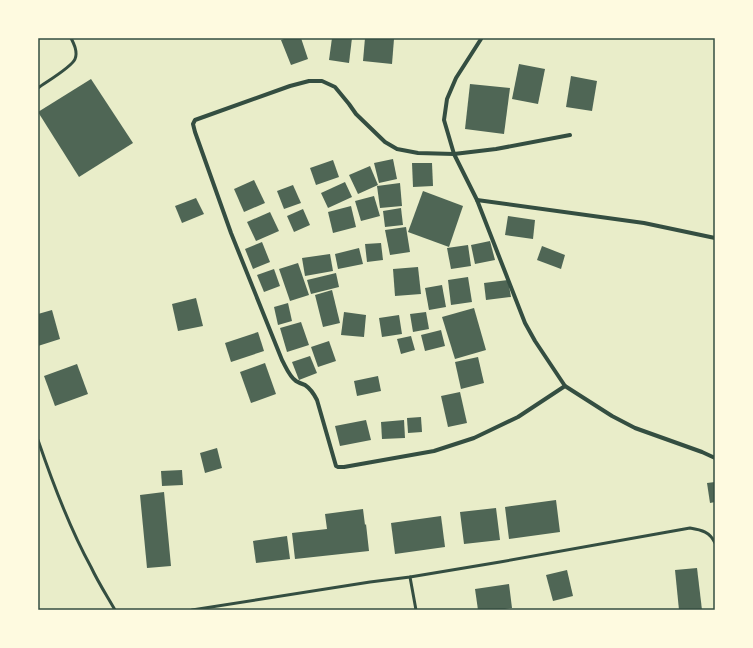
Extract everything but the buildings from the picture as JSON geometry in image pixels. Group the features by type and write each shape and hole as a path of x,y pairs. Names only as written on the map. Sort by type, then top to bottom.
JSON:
{"street":[{"path":"481,39 456,78 447,99 444,120 454,154 476,200 525,323 535,341 565,386 612,416 635,428 715,458"},
{"path":"565,386 518,417 474,438 434,451 344,467 336,466 317,400 309,388 296,381 287,370 282,360 232,233 193,124 195,120 290,86 309,81 322,81 335,87 356,114 385,142 397,149 418,153 454,154 496,149 570,135"},
{"path":"476,200 644,223 715,238"}],"lane":[{"path":"38,88 71,65 76,58 76,50 71,38"},
{"path":"38,440 53,484 69,522 91,567 115,610"},
{"path":"192,610 508,561 690,528 703,530 708,533 715,543"},
{"path":"410,577 416,610"}]}
